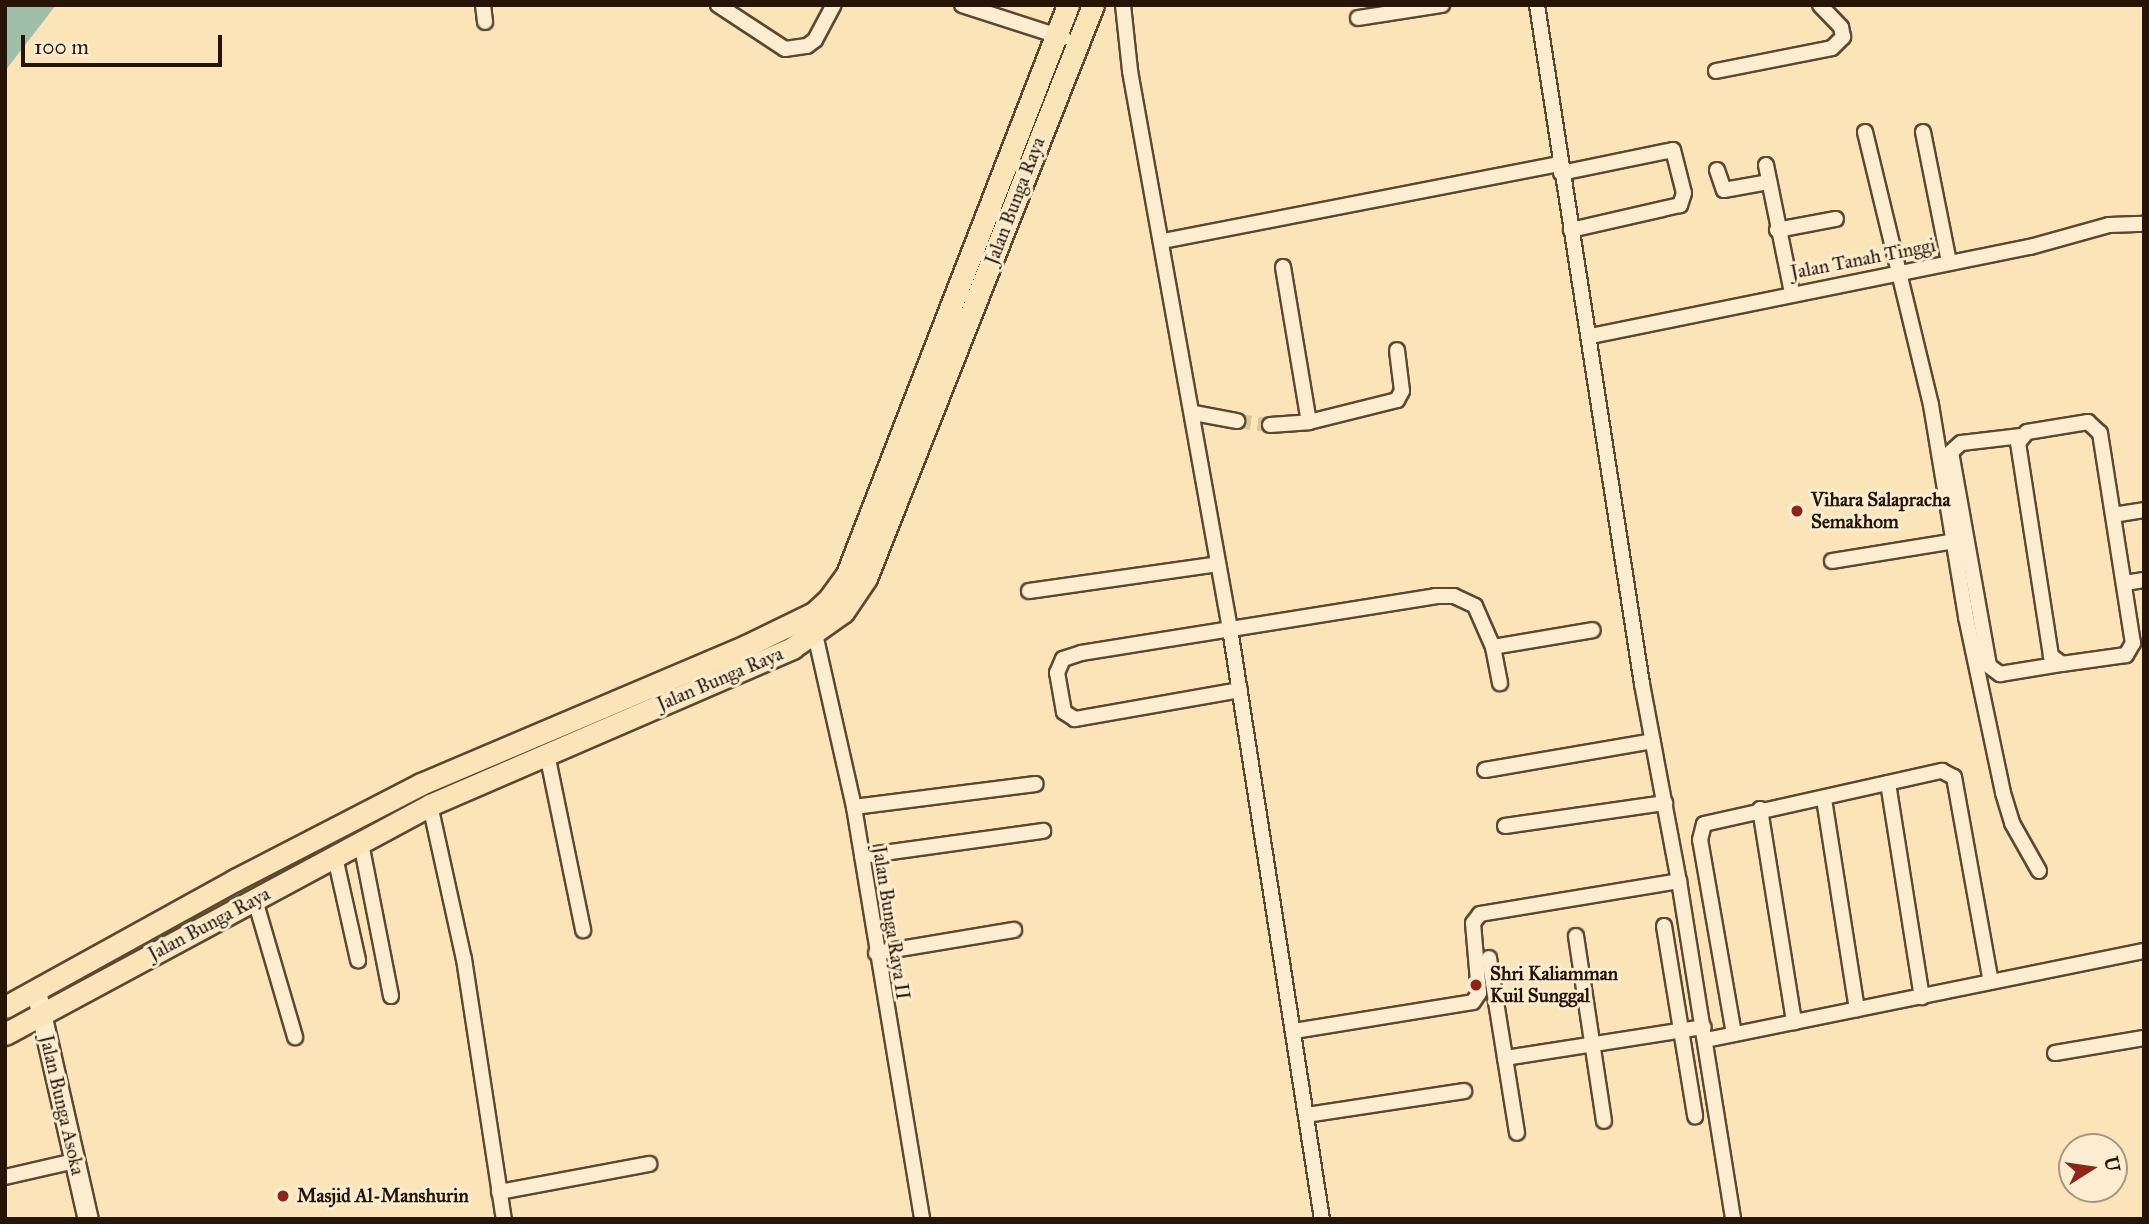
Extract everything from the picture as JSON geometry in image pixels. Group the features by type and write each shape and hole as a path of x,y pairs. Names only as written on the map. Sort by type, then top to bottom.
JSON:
{"main road":[{"name":"Jalan Bunga Raya","path":"5,1034 430,805 815,634 843,612 866,578 1068,5"},
{"name":"Jalan Bunga Raya","path":"5,1007 334,828 559,724 746,646 814,613 829,599 847,574 1093,5"},
{"path":"559,724 568,745"}],"street":[{"path":"483,5 485,22"},
{"path":"718,5 785,49 807,46 815,40 834,5"},
{"path":"962,5 1077,43"},
{"path":"1123,5 1130,71 1194,413 1240,690 1322,1219"},
{"path":"1358,18 1443,5"},
{"path":"1537,5 1653,741 1705,1034 1733,1219"},
{"path":"1716,71 1832,48 1843,37 1841,27 1820,5"},
{"path":"1864,132 1931,405 2003,793 2012,823 2039,872"},
{"path":"1923,132 1949,262"},
{"path":"1163,241 1673,150 1684,193 1680,205 1572,230"},
{"path":"1766,165 1777,230 1792,293"},
{"path":"1717,170 1724,190 1769,182"},
{"path":"1777,230 1836,219"},
{"name":"Jalan Tanah Tinggi","path":"1591,336 1792,293 2030,247 2109,225 2144,224"},
{"path":"1283,267 1309,422"},
{"path":"1270,425 1309,422 1397,400 1402,391 1397,350"},
{"path":"1194,413 1237,421"},
{"path":"2088,422 2095,425 2113,515 2138,650 2126,655 2000,674 1989,666 1951,452 1961,443 2021,436 2088,422"},
{"path":"2021,436 2018,443 2051,656 2062,664"},
{"path":"2113,515 2144,510"},
{"path":"1832,561 1955,541"},
{"path":"1029,591 1218,564"},
{"path":"2125,583 2144,580"},
{"path":"1240,690 1075,719 1064,712 1057,673 1058,665 1072,655 1454,596 1475,606 1493,647 1500,683"},
{"path":"1493,647 1593,630"},
{"name":"Jalan Bunga Raya II","path":"815,634 854,807 922,1219"},
{"path":"1485,770 1653,741"},
{"path":"547,754 583,930"},
{"path":"1734,1034 1700,830 1712,820 1824,799 1942,771 1954,777 1992,982"},
{"path":"1888,783 1922,997"},
{"path":"854,807 1036,784"},
{"path":"1824,799 1857,1009"},
{"path":"1505,827 1665,803"},
{"path":"430,805 464,959 504,1219"},
{"path":"1760,809 1794,1021"},
{"path":"862,856 1043,831"},
{"path":"361,843 391,996"},
{"path":"335,857 358,960"},
{"path":"1294,1031 1474,1002 1479,993 1472,923 1480,914 1679,881"},
{"path":"255,900 295,1037"},
{"path":"1664,926 1695,1116"},
{"path":"876,953 1014,930"},
{"path":"1576,936 1604,1121"},
{"path":"1505,1058 1681,1031 1734,1034 2144,951"},
{"path":"1489,958 1517,1133"},
{"name":"Jalan Bunga Asoka","path":"36,990 88,1219"},
{"path":"2055,1053 2144,1038"},
{"path":"1306,1115 1464,1091"},
{"path":"5,1177 75,1161"},
{"path":"499,1192 649,1164"}],"shaded area":[{"path":"5,5 56,5 5,71"}],"tunnel":[{"path":"1237,421 1270,425"}],"place":[{"name":"Vihara Salapracha Semakhom","path":"1797,511"},
{"name":"Shri Kaliamman Kuil Sunggal","path":"1476,985"},
{"name":"Masjid Al-Manshurin","path":"283,1196"}]}
